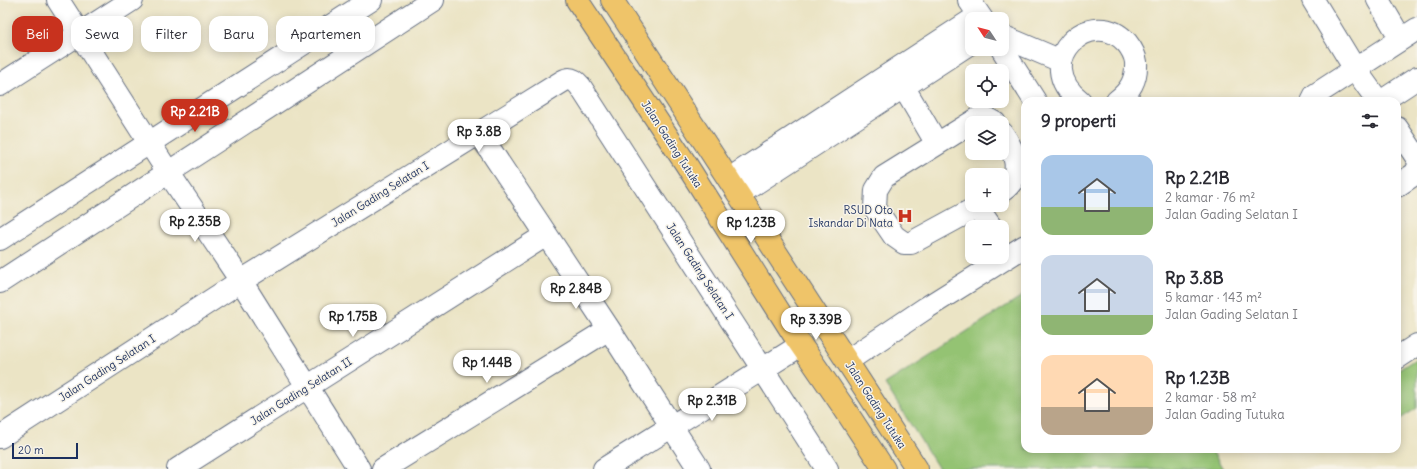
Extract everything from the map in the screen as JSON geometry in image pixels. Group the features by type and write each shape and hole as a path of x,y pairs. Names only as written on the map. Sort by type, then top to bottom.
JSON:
{"main road":[{"name":"Jalan Gading Tutuka","path":"577,0 686,164 797,340 842,404 884,469"},
{"name":"Jalan Gading Tutuka","path":"612,0 917,469"},
{"path":"797,340 820,318"}],"street":[{"path":"58,0 71,20"},
{"path":"108,16 132,0"},
{"path":"346,16 371,0"},
{"path":"0,282 433,0"},
{"path":"1313,0 1355,69 1375,97"},
{"path":"1314,97 1409,34 1378,0"},
{"path":"734,186 965,22"},
{"path":"1075,97 1064,84 1061,73 1061,61 1066,49 1074,39 1086,32 1098,30 1111,32 1122,38 1131,48 1136,60 1136,73 1132,85 1122,97"},
{"path":"1009,39 1061,61"},
{"path":"0,85 71,40"},
{"path":"734,186 816,142 965,46"},
{"path":"92,52 168,172 241,281 307,387 353,467"},
{"path":"0,239 289,52"},
{"path":"316,52 327,69"},
{"path":"1006,56 1032,97"},
{"path":"1388,97 1417,78"},
{"name":"Jalan Gading Selatan I","path":"0,437 241,281 562,81 569,79 576,81 827,469"},
{"path":"903,86 937,144"},
{"path":"965,127 884,176 876,190 875,208 894,236 904,243 911,243 968,212"},
{"path":"479,133 609,328 699,469"},
{"path":"1401,134 1417,158"},
{"path":"1009,185 1017,166 1013,138"},
{"path":"1401,183 1417,170"},
{"name":"Jalan Gading Selatan II","path":"178,469 546,235"},
{"path":"847,361 1013,248"},
{"path":"383,469 609,328"},
{"path":"604,469 672,428 763,369 797,340"},
{"path":"1401,355 1417,345"}],"green space":[{"path":"1021,297 1021,453 1213,453 1223,469 939,469 885,384"},
{"path":"1417,358 1417,408 1401,418 1401,368"}],"place":[{"name":"RSUD Oto Iskandar Di Nata","path":"905,216"}]}
